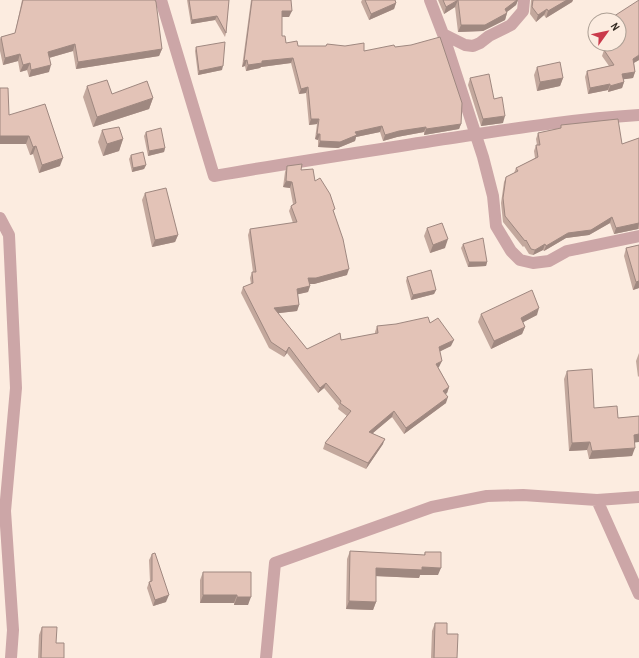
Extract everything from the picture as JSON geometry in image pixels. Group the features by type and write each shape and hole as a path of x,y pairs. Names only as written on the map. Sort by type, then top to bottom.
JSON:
{"street":[{"path":"161,0 214,176 476,134 568,121 639,115"},
{"path":"430,0 443,34 476,134 493,196 496,226 511,251 520,260 533,263 549,261 567,251 639,236"},
{"path":"443,34 465,45 473,46 511,25 523,11 524,0"},
{"path":"0,218 10,235 16,388 5,511 13,630 11,658"},
{"path":"266,658 275,563 432,507 487,496 523,495 597,500 639,497"},
{"path":"597,500 639,594"}],"building":[{"path":"23,0 155,0 162,49 78,62 75,44 48,52 51,65 31,70 30,63 23,65 20,54 5,58 1,37 15,33"},
{"path":"189,0 229,0 226,33 217,16 192,20"},
{"path":"252,0 291,0 292,11 282,11 282,36 285,36 286,43 297,41 298,46 326,46 327,44 345,46 364,43 364,51 394,45 395,47 411,45 440,37 462,103 461,124 426,129 426,127 399,131 385,135 382,126 355,132 357,135 340,142 320,141 320,134 317,134 319,119 311,119 308,87 301,89 293,58 262,61 262,63 248,65 247,60 244,61"},
{"path":"365,0 395,0 396,3 371,14"},
{"path":"443,0 458,0 446,7"},
{"path":"458,0 517,0 505,9 507,13 485,25 461,25"},
{"path":"533,0 567,0 538,15 532,7"},
{"path":"639,0 639,55 633,59 635,72 622,74 624,82 610,86 610,84 590,88 587,71 614,65 605,52 627,52 627,12 620,12"},
{"path":"225,42 223,66 199,71 196,47"},
{"path":"560,62 563,78 540,82 537,67"},
{"path":"489,74 494,99 502,97 505,116 483,119 470,78"},
{"path":"107,80 112,94 147,81 153,98 97,117 87,86"},
{"path":"0,88 8,88 9,115 45,104 63,158 42,165 36,146 33,147 29,136 0,136"},
{"path":"618,119 622,144 639,138 639,223 616,228 612,217 591,230 568,233 546,246 545,244 535,250 531,249 526,240 525,241 505,216 503,198 506,177 518,171 516,168 538,157 536,145 540,145 538,133 561,128 561,125"},
{"path":"119,127 123,139 107,144 102,130"},
{"path":"161,128 165,148 149,151 146,132"},
{"path":"143,152 146,165 133,168 131,155"},
{"path":"302,164 301,170 313,169 315,181 320,178 330,194 335,209 333,210 343,239 349,269 316,278 308,278 310,286 297,289 299,305 274,308 307,349 340,333 341,340 378,333 377,326 396,324 428,317 430,323 438,318 454,340 439,347 442,361 436,364 449,387 443,391 448,397 406,428 394,411 369,432 385,439 368,463 325,443 351,411 340,403 341,401 326,383 320,388 289,347 286,352 271,342 243,287 253,283 252,272 256,272 250,229 297,222 291,206 296,203 292,182 286,181 287,166"},
{"path":"166,188 178,235 155,240 145,193"},
{"path":"442,223 448,239 433,245 427,228"},
{"path":"483,238 487,262 469,262 463,244"},
{"path":"639,245 639,281 636,282 626,248"},
{"path":"431,270 436,290 413,295 407,277"},
{"path":"532,290 539,308 521,318 525,327 494,341 481,314"},
{"path":"592,369 594,408 617,406 618,418 639,416 639,434 634,435 635,448 592,451 590,442 572,443 567,371"},
{"path":"350,551 425,555 425,552 441,552 441,568 422,567 422,570 376,568 376,602 349,601"},
{"path":"155,553 169,595 155,600 149,582 152,581 152,554"},
{"path":"203,572 251,572 251,597 237,597 237,595 203,595"},
{"path":"435,623 447,623 447,634 458,634 457,658 434,658"},
{"path":"42,627 57,627 56,643 64,643 64,658 41,658"}]}
